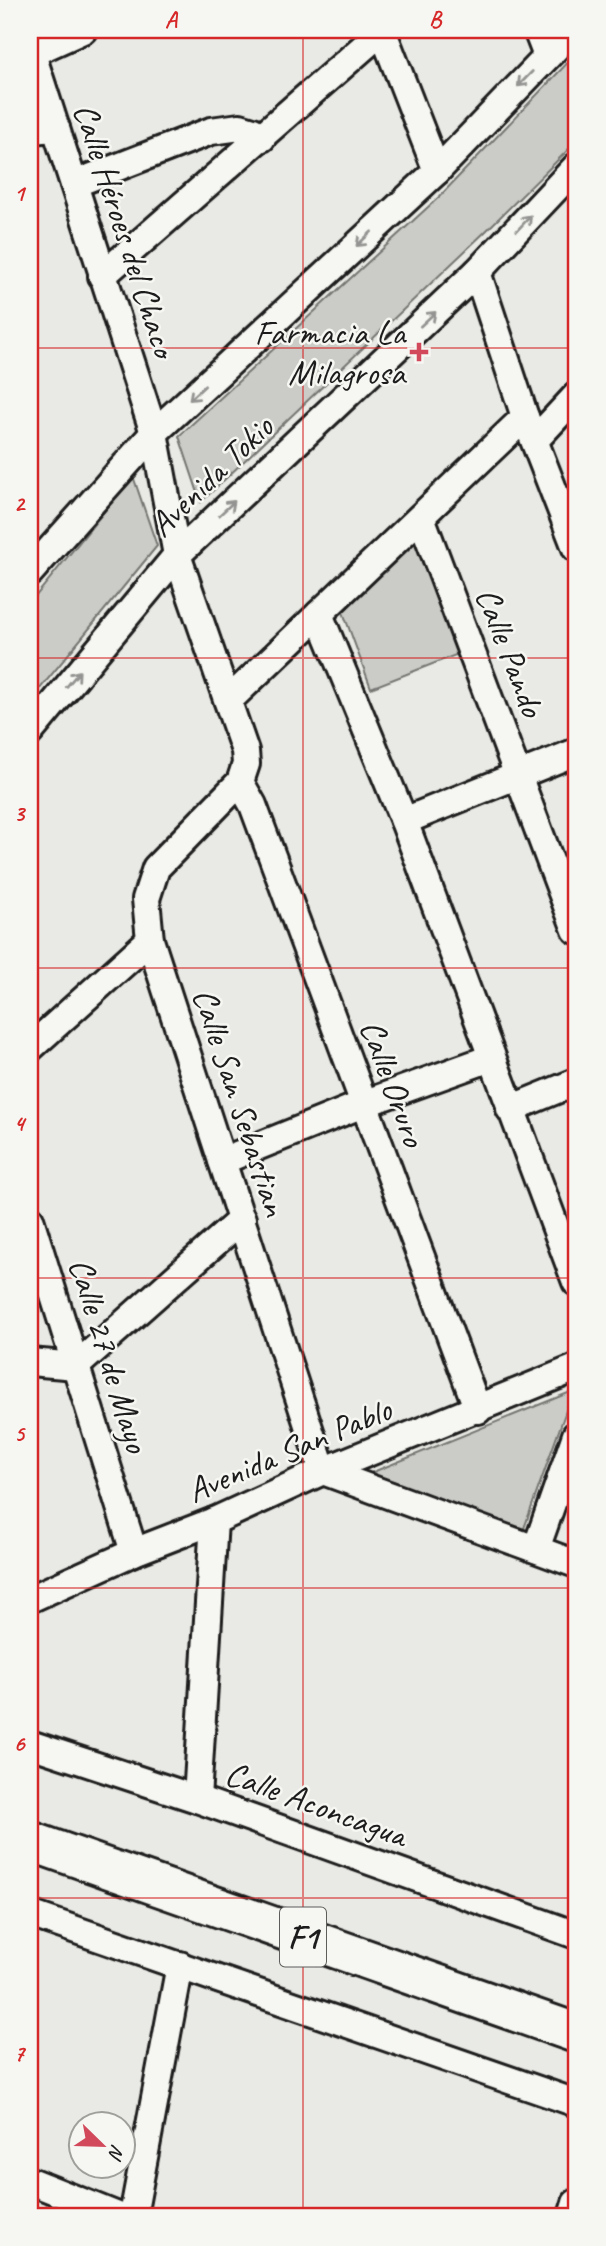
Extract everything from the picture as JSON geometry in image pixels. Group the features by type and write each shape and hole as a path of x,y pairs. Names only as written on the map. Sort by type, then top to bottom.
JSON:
{"highway":[{"name":"F1","path":"30,1818 576,2009"},
{"name":"F1","path":"30,1841 576,2033"}],"street":[{"path":"31,51 83,30"},
{"path":"102,276 382,30 437,171"},
{"path":"537,30 547,56"},
{"name":"Avenida Tokio","path":"30,572 153,433 437,171 573,30"},
{"name":"Calle Héroes del Chaco","path":"31,51 43,129 74,184 153,433 177,555 245,751 246,764 240,782"},
{"path":"74,184 211,131 240,127 253,131 262,138"},
{"name":"Avenida Tokio","path":"30,732 177,555 477,272 576,167"},
{"path":"477,272 530,428 576,548"},
{"path":"228,701 421,517 530,428 575,400"},
{"name":"Calle Pando","path":"421,517 576,930"},
{"path":"319,614 404,821 576,1282"},
{"path":"404,821 576,752"},
{"name":"Calle San Sebastian","path":"240,782 156,868 146,899 150,940 323,1471"},
{"name":"Calle Oruro","path":"240,782 253,804 478,1409"},
{"path":"30,1048 150,940"},
{"path":"222,1161 363,1104 491,1058"},
{"path":"510,1109 576,1082"},
{"name":"Calle 27 de Mayo","path":"30,1219 134,1552"},
{"path":"30,1362 76,1366 242,1219"},
{"name":"Avenida San Pablo","path":"30,1599 134,1552 214,1521 323,1471 576,1368"},
{"path":"536,1549 576,1435"},
{"path":"323,1471 576,1564"},
{"path":"197,1798 214,1521"},
{"name":"Calle Aconcagua","path":"30,1744 197,1798 576,1935"},
{"path":"30,1914 576,2103"},
{"path":"134,2216 180,1965"},
{"path":"30,2181 118,2216"},
{"path":"572,2216 576,2203"}],"shaded area":[{"path":"576,54 576,142 201,502 179,436 440,196"},
{"path":"133,476 157,546 30,701 30,603"},
{"path":"419,537 466,651 371,688 343,612"},
{"path":"573,1391 522,1534 363,1476"}],"place":[{"name":"Farmacia La Milagrosa","path":"419,352"}]}
